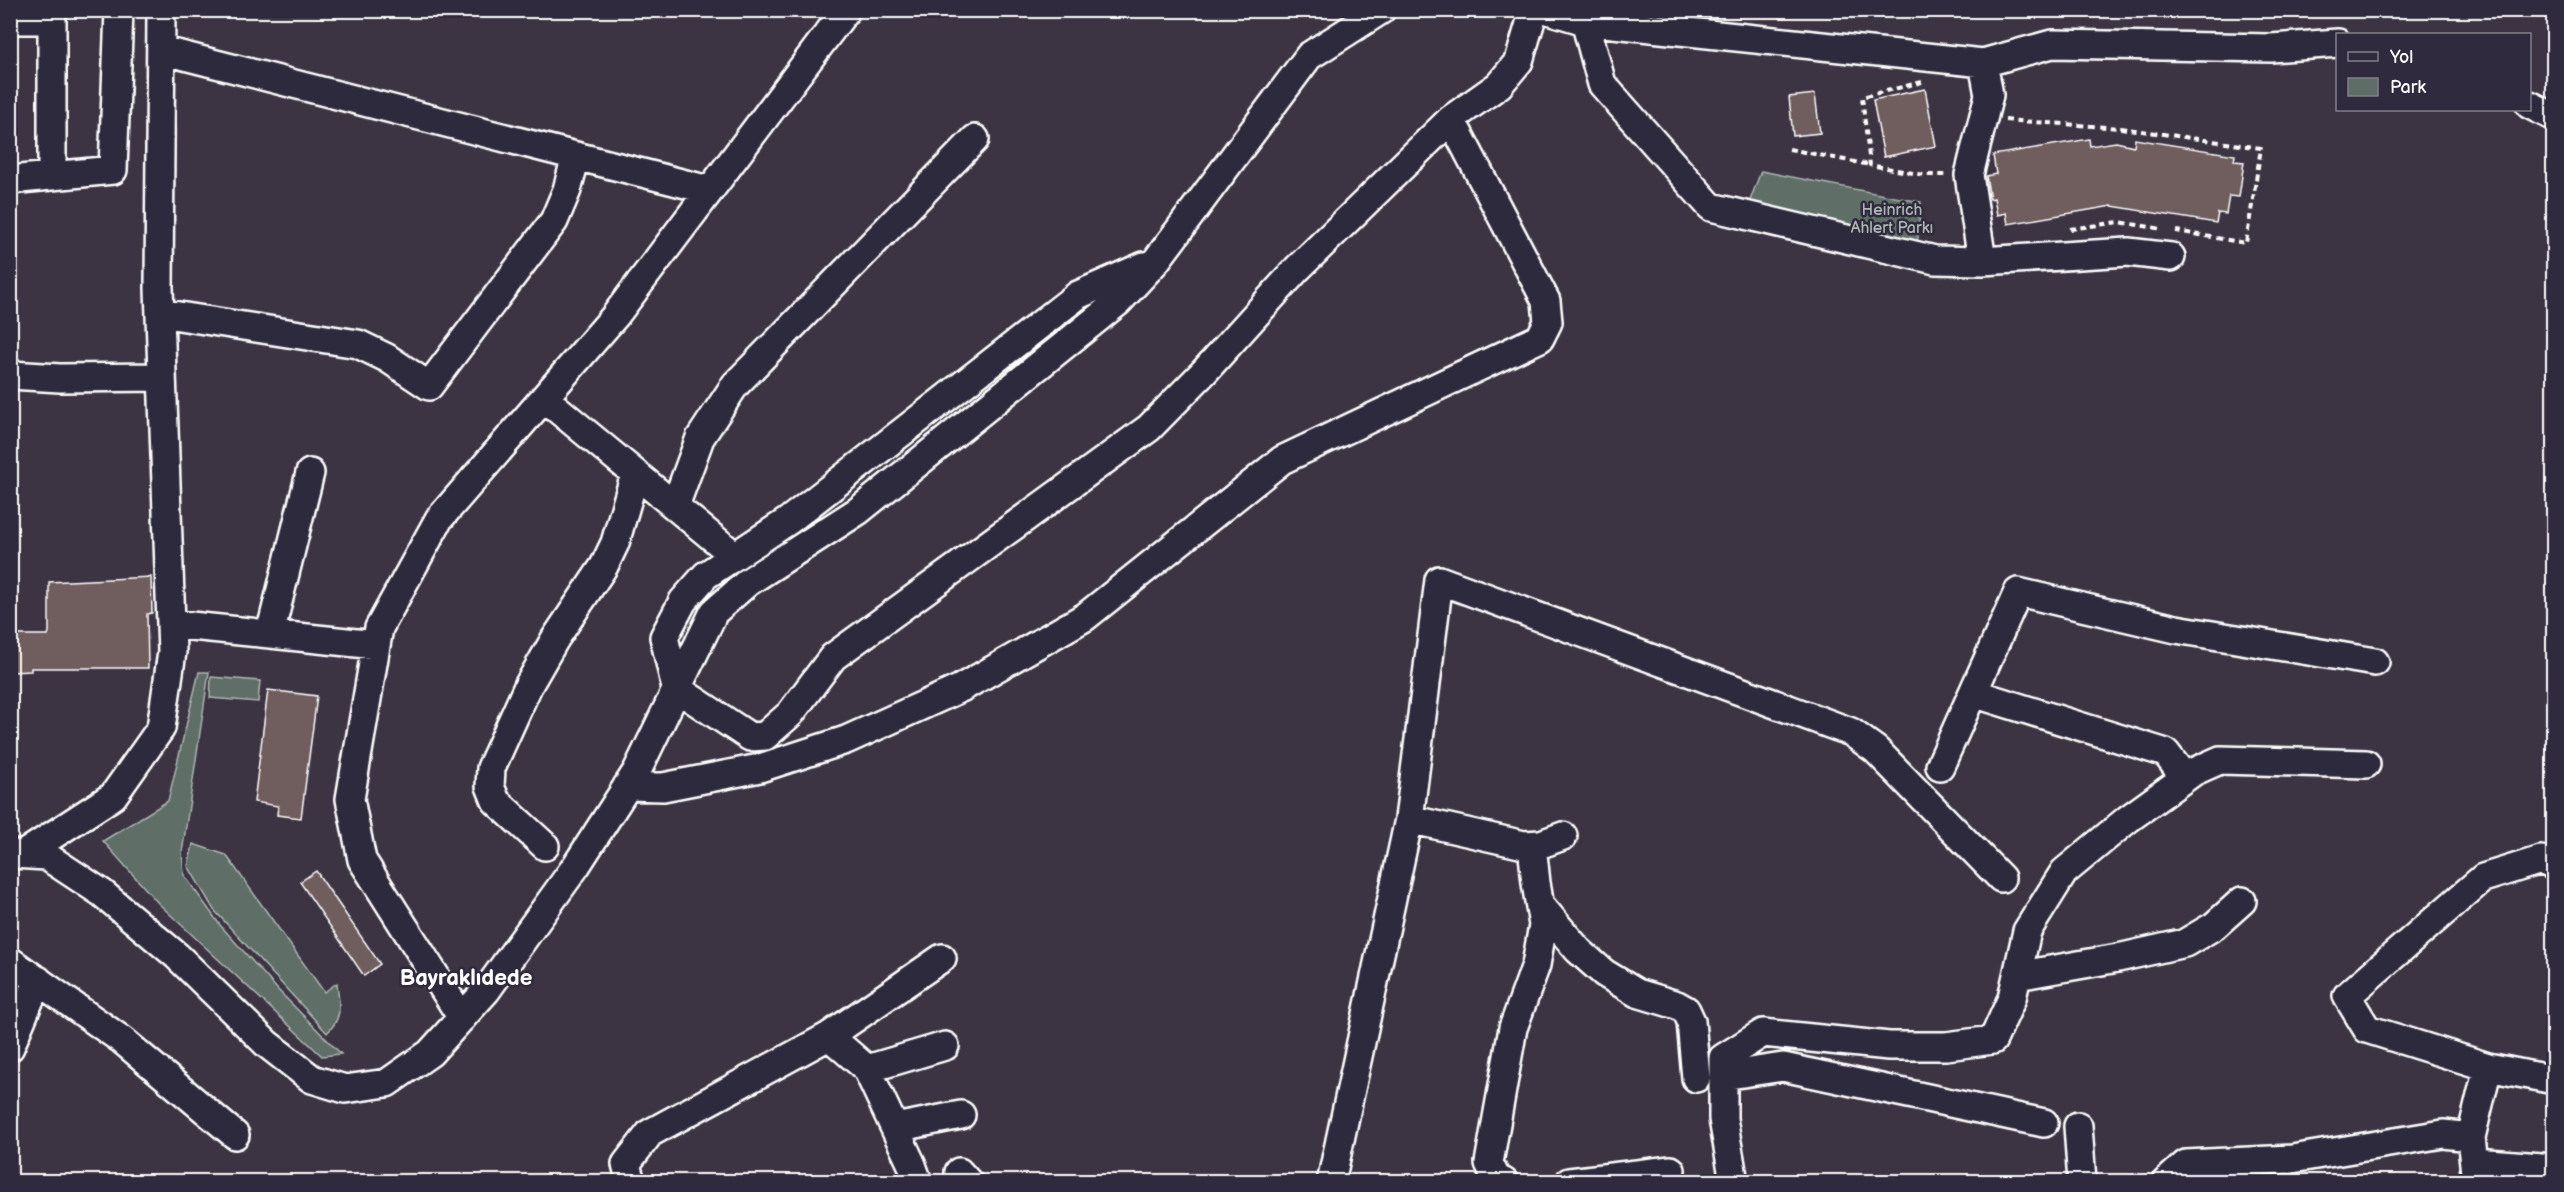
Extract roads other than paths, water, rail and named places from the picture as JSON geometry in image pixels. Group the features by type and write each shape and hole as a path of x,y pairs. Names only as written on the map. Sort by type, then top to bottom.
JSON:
{"street":[{"path":"10,180 113,170 119,10"},
{"path":"17,855 113,796 161,728 172,652 160,313 161,10"},
{"path":"462,1018 362,860 350,799 379,628 439,519 615,316 846,10"},
{"path":"17,855 46,856 102,893 177,956 267,1044 312,1079 345,1089 387,1083 430,1053 486,991 576,866 637,771 714,612 748,582 858,511 1118,302 1156,261 1309,56 1381,10"},
{"path":"1156,261 1078,296 788,521 706,575 683,601 664,637 676,688 750,737 765,736 790,714 833,657 1149,428 1204,372 1297,269 1451,119 1499,86 1519,62 1534,10"},
{"path":"1548,10 1585,21 1983,63 2052,44 2271,48 2336,43"},
{"path":"10,20 52,20 52,176"},
{"path":"1585,21 1602,84 1711,207 1935,260 1982,261 2128,252 2171,257"},
{"path":"160,50 709,190"},
{"path":"1982,261 1969,175 1989,95 1983,63"},
{"path":"2531,106 2553,117"},
{"path":"627,786 663,787 760,768 846,740 961,688 1085,617 1282,460 1540,338 1548,322 1546,301 1451,119"},
{"path":"675,506 699,438 735,385 975,139"},
{"path":"160,313 358,344 387,358 429,386 554,221 567,189 576,156"},
{"path":"10,375 60,378 162,377"},
{"path":"544,398 735,556"},
{"path":"270,634 310,473"},
{"path":"544,846 496,801 490,786 491,768 528,686 615,543 635,474"},
{"path":"1331,1182 1408,819 1439,580 1851,732 1876,750 2001,878"},
{"path":"1940,766 2018,592 2176,629 2375,663"},
{"path":"171,624 376,645"},
{"path":"1972,693 2166,753 2185,778"},
{"path":"1710,1077 1723,1058 1764,1033 1888,1046 1946,1046 1993,1040 2012,998 2027,932 2064,872 2128,819 2185,778 2220,760 2366,764"},
{"path":"1408,819 1524,845 1541,844 1563,836"},
{"path":"1504,1182 1497,1178 1489,1163 1513,1028 1536,965 1543,925 1532,845"},
{"path":"2553,866 2541,860 2483,878 2347,996 2367,1029 2488,1067 2553,1080"},
{"path":"2017,976 2118,958 2185,943 2214,926 2241,901"},
{"path":"1541,906 1578,950 1604,973 1637,993 1686,1010 1723,1119 1734,1182"},
{"path":"631,1182 626,1164 650,1133 828,1036 942,958"},
{"path":"10,962 122,1040 235,1135"},
{"path":"10,1047 38,980"},
{"path":"828,1036 867,1069 918,1182"},
{"path":"867,1069 945,1046"},
{"path":"1710,1077 1783,1067 2044,1124"},
{"path":"2474,1160 2488,1067"},
{"path":"895,1128 961,1115"},
{"path":"2078,1126 2082,1182"},
{"path":"2171,1177 2186,1164 2292,1159 2443,1134 2474,1160 2553,1168"},
{"path":"1569,1182 1671,1170"}],"district":[{"name":"Bayraklıdede","path":"466,977"}],"park label":[{"name":"Heinrich Ahlert Parkı","path":"1892,218"}]}
